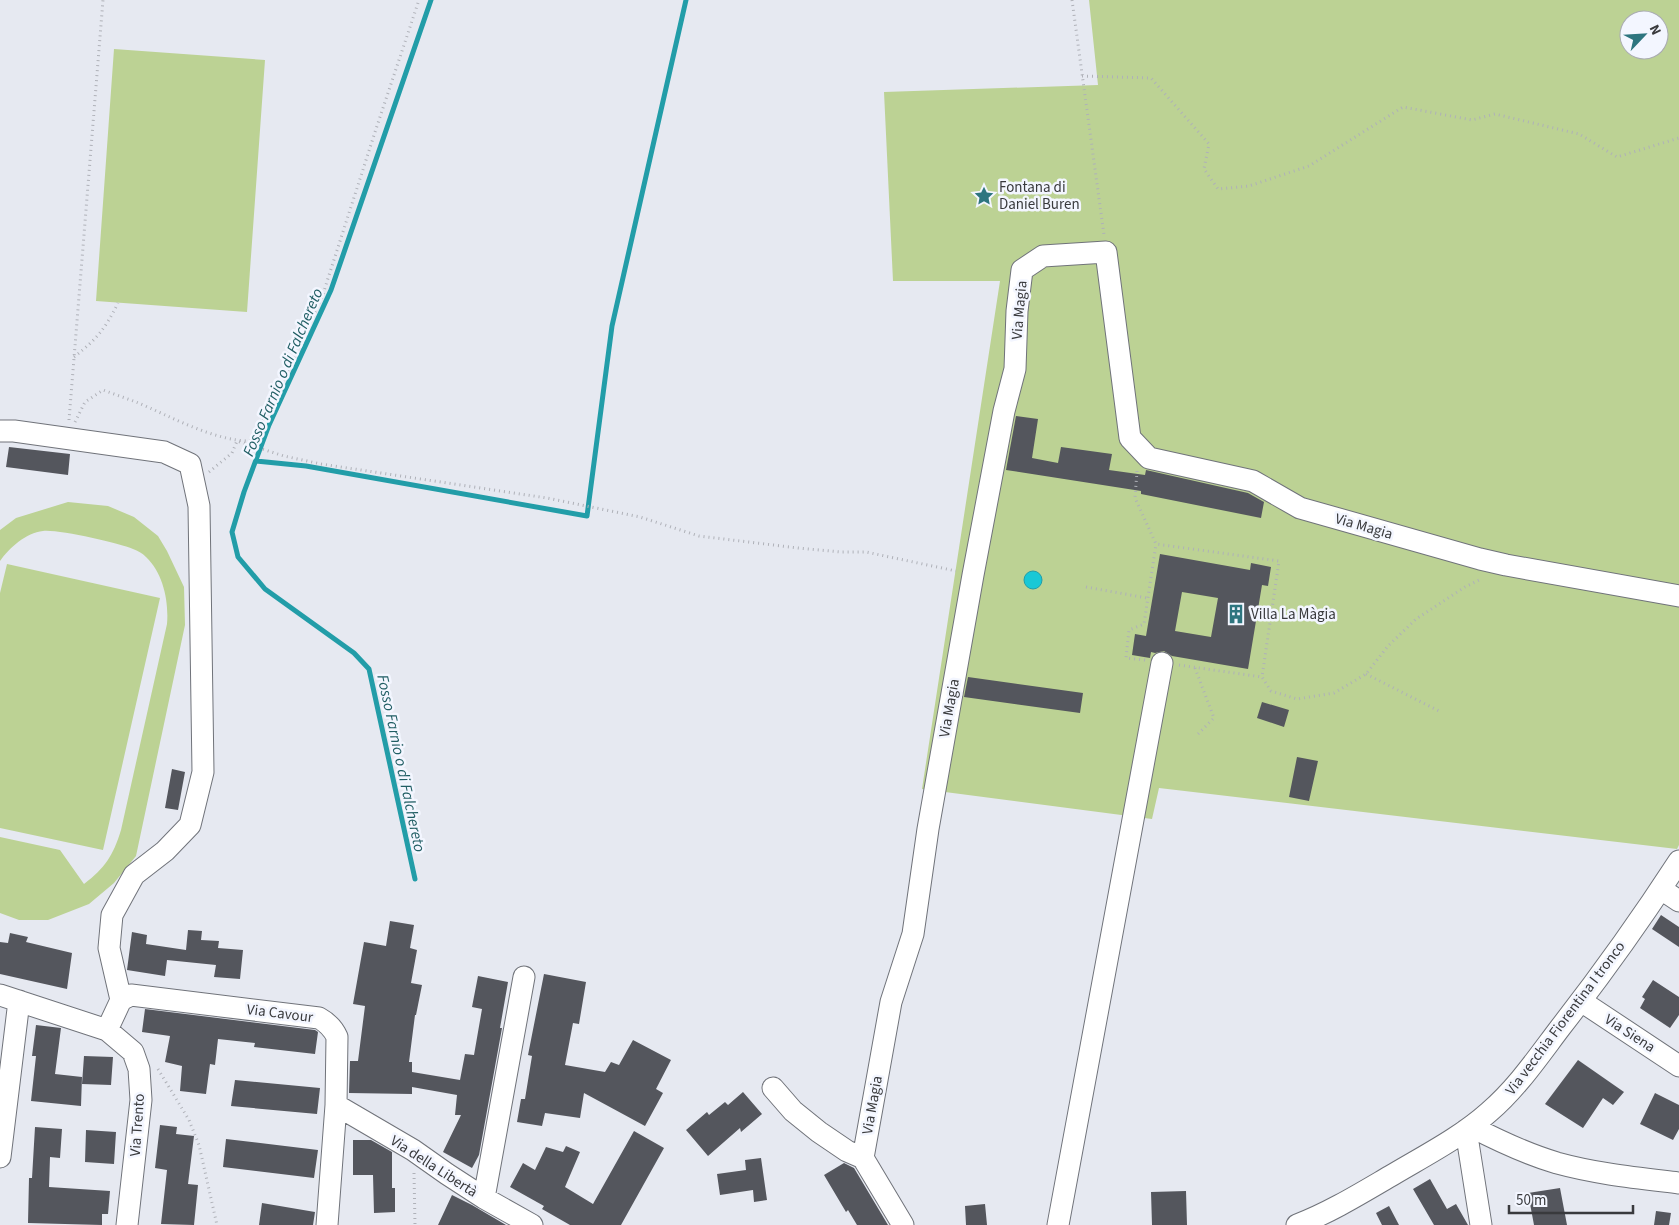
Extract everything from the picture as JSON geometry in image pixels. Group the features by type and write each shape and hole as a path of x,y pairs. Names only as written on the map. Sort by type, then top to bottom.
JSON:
{"street":[{"path":"1106,252 1130,438 1139,448"},
{"name":"Via Magia","path":"773,1088 793,1111 818,1132 846,1152 863,1158 892,1002 913,934 928,829 973,575 1004,411 1015,369 1017,311 1022,270 1043,256 1106,252"},
{"path":"0,432 14,431 164,452 190,464 196,495 199,516 203,772 190,825 165,851 134,875 112,915 109,948 121,1000 107,1030"},
{"name":"Via Magia","path":"1139,448 1148,458 1254,481 1300,508 1480,559 1679,596"},
{"path":"1058,1225 1162,663"},
{"name":"Via vecchia Fiorentina I tronco","path":"1296,1225 1358,1194 1469,1128 1510,1092 1581,1001 1679,861"},
{"path":"1661,889 1679,902"},
{"path":"484,1198 524,978"},
{"name":"Via Cavour","path":"121,1000 131,995 319,1018 333,1028 337,1037 336,1105 327,1225"},
{"path":"0,1157 10,998 107,1030 133,1052"},
{"name":"Via Siena","path":"1581,1001 1679,1066"},
{"name":"Via Trento","path":"127,1225 141,1100 139,1069 133,1052"},
{"name":"Via della Libertà","path":"336,1105 413,1150 484,1198 532,1225"},
{"path":"1469,1128 1520,1150 1557,1162 1595,1171 1679,1183"},
{"path":"1469,1128 1481,1225"},
{"path":"863,1158 903,1225"}],"path":[{"path":"68,438 103,0"},
{"path":"238,441 250,441 259,429 296,354 322,294 420,0"},
{"path":"1072,0 1106,252"},
{"path":"1082,76 1151,78 1210,144 1204,169 1218,189 1249,186 1309,166 1403,107 1472,120 1495,114 1504,116 1579,134 1617,157 1679,138"},
{"path":"74,357 93,342 108,324 118,303"},
{"path":"68,438 85,402 103,390 187,425 284,456 320,464 547,498 640,517 699,536 798,548 866,552 973,575"},
{"path":"196,495 209,471 232,453 238,441"},
{"path":"1139,448 1135,498 1156,544 1144,624 1129,630 1126,658 1262,677"},
{"path":"1156,544 1278,561 1262,677 1271,691 1297,699 1334,693 1366,674 1388,646 1416,619 1465,587 1506,565"},
{"path":"1086,587 1148,598"},
{"path":"1195,668 1214,718 1198,734"},
{"path":"1366,674 1441,712"},
{"path":"133,1052 143,1055 156,1066 188,1120 199,1146 217,1225"},
{"path":"413,1150 415,1225"}],"green space":[{"path":"1089,0 1679,0 1679,845 1677,849 1159,788 1152,819 922,789 1000,281 893,281 884,92 1098,85"},
{"path":"114,49 265,60 247,312 96,301"},
{"path":"68,502 108,506 134,517 158,536 184,587 185,625 136,856 114,883 89,904 48,920 19,920 0,913 0,837 60,850 84,884 103,867 115,847 121,830 167,624 166,597 161,579 146,557 133,549 88,537 43,531 37,532 19,542 0,561 0,530 16,518"},
{"path":"7,564 160,598 103,850 0,828 0,593"}],"water":[{"path":"1029,571 1037,571 1042,576 1040,587 1029,589 1024,584 1024,576"}],"building":[{"path":"1016,416 1038,419 1032,458 1058,463 1061,447 1112,454 1109,470 1145,475 1146,470 1248,493 1264,502 1261,518 1141,494 1141,491 1006,470"},
{"path":"9,447 70,454 68,475 6,467"},
{"name":"Villa La Màgia","path":"1160,554 1250,570 1251,563 1271,567 1268,586 1262,585 1248,669 1172,656 1164,651 1151,652 1150,658 1132,655 1135,634 1146,636","holes":["1182,592 1218,598 1211,637 1175,631"]},
{"path":"968,677 1083,693 1080,713 964,697"},
{"path":"1262,702 1289,710 1284,727 1257,718"},
{"path":"1297,757 1318,761 1309,801 1289,797"},
{"path":"172,769 185,772 178,810 165,808"},
{"path":"1661,915 1679,927 1679,947 1652,929"},
{"path":"390,921 414,925 410,948 417,950 411,983 422,985 415,1015 409,1062 412,1062 412,1072 460,1080 465,1054 474,1055 482,1009 472,1007 478,976 508,982 500,1028 502,1028 479,1155 472,1168 443,1152 461,1115 455,1115 457,1095 412,1087 412,1094 349,1093 350,1061 358,1061 365,1006 353,1004 364,942 386,946"},
{"path":"188,930 202,931 201,940 219,941 218,948 243,950 240,979 214,977 216,965 167,960 165,976 127,970 132,932 147,935 146,944 186,950"},
{"path":"10,933 28,937 26,942 72,953 67,989 0,974 0,942 8,943"},
{"path":"544,974 586,982 579,1024 573,1023 565,1065 605,1072 611,1062 619,1065 633,1040 671,1060 656,1089 663,1093 645,1126 584,1093 580,1118 545,1113 542,1126 517,1122 521,1099 525,1099 532,1056 528,1055"},
{"path":"1653,980 1679,997 1679,1015 1670,1028 1640,1008 1645,999 1642,997"},
{"path":"145,1009 315,1030 318,1032 315,1054 254,1047 255,1043 218,1039 215,1065 210,1064 206,1094 180,1091 182,1066 165,1062 170,1036 142,1032"},
{"path":"36,1025 61,1028 55,1074 82,1077 81,1106 31,1101 36,1056 32,1056"},
{"path":"84,1056 113,1057 111,1085 82,1084"},
{"path":"1578,1060 1624,1092 1613,1105 1603,1098 1583,1128 1545,1104"},
{"path":"235,1080 320,1088 317,1114 231,1106"},
{"path":"743,1092 762,1114 741,1132 740,1128 708,1156 686,1130 707,1112 709,1115 725,1102 728,1105"},
{"path":"1655,1093 1679,1105 1679,1129 1673,1140 1640,1124"},
{"path":"160,1125 177,1127 176,1134 194,1136 188,1184 198,1185 194,1225 161,1224 167,1170 155,1168"},
{"path":"35,1127 62,1129 60,1158 50,1157 49,1187 110,1191 108,1214 102,1214 102,1225 28,1223 29,1178 32,1178"},
{"path":"86,1130 116,1132 114,1164 85,1162"},
{"path":"634,1131 664,1148 621,1225 570,1225 542,1209 544,1206 510,1187 523,1163 535,1170 546,1147 563,1152 566,1146 580,1152 565,1187 593,1204"},
{"path":"226,1139 318,1150 314,1178 223,1167"},
{"path":"353,1140 371,1140 392,1152 392,1188 395,1188 395,1212 374,1213 373,1175 353,1175"},
{"path":"761,1158 767,1200 754,1202 753,1190 720,1195 717,1174 746,1170 745,1160"},
{"path":"844,1163 854,1168 888,1225 857,1225 848,1210 846,1212 824,1175"},
{"path":"1430,1179 1447,1209 1456,1204 1468,1225 1434,1225 1413,1189"},
{"path":"1560,1188 1567,1225 1534,1225 1528,1193"},
{"path":"1186,1191 1187,1225 1152,1225 1151,1192"},
{"path":"452,1195 472,1205 506,1225 438,1225"},
{"path":"262,1203 315,1212 313,1225 259,1225"},
{"path":"985,1204 987,1225 966,1225 965,1206"},
{"path":"1389,1206 1399,1225 1382,1225 1376,1213"},
{"path":"1656,1211 1671,1213 1669,1225 1654,1225"}],"waterway":[{"name":"Fosso Farnio o di Falchereto","path":"415,879 369,669 354,653 265,589 238,557 232,532 244,492 269,425 331,290 431,0"},
{"path":"256,461 306,466 587,516 612,326 686,0"}],"place":[{"name":"Fontana di Daniel Buren","path":"984,196"},
{"name":"Villa La Màgia","path":"1236,614"}]}
